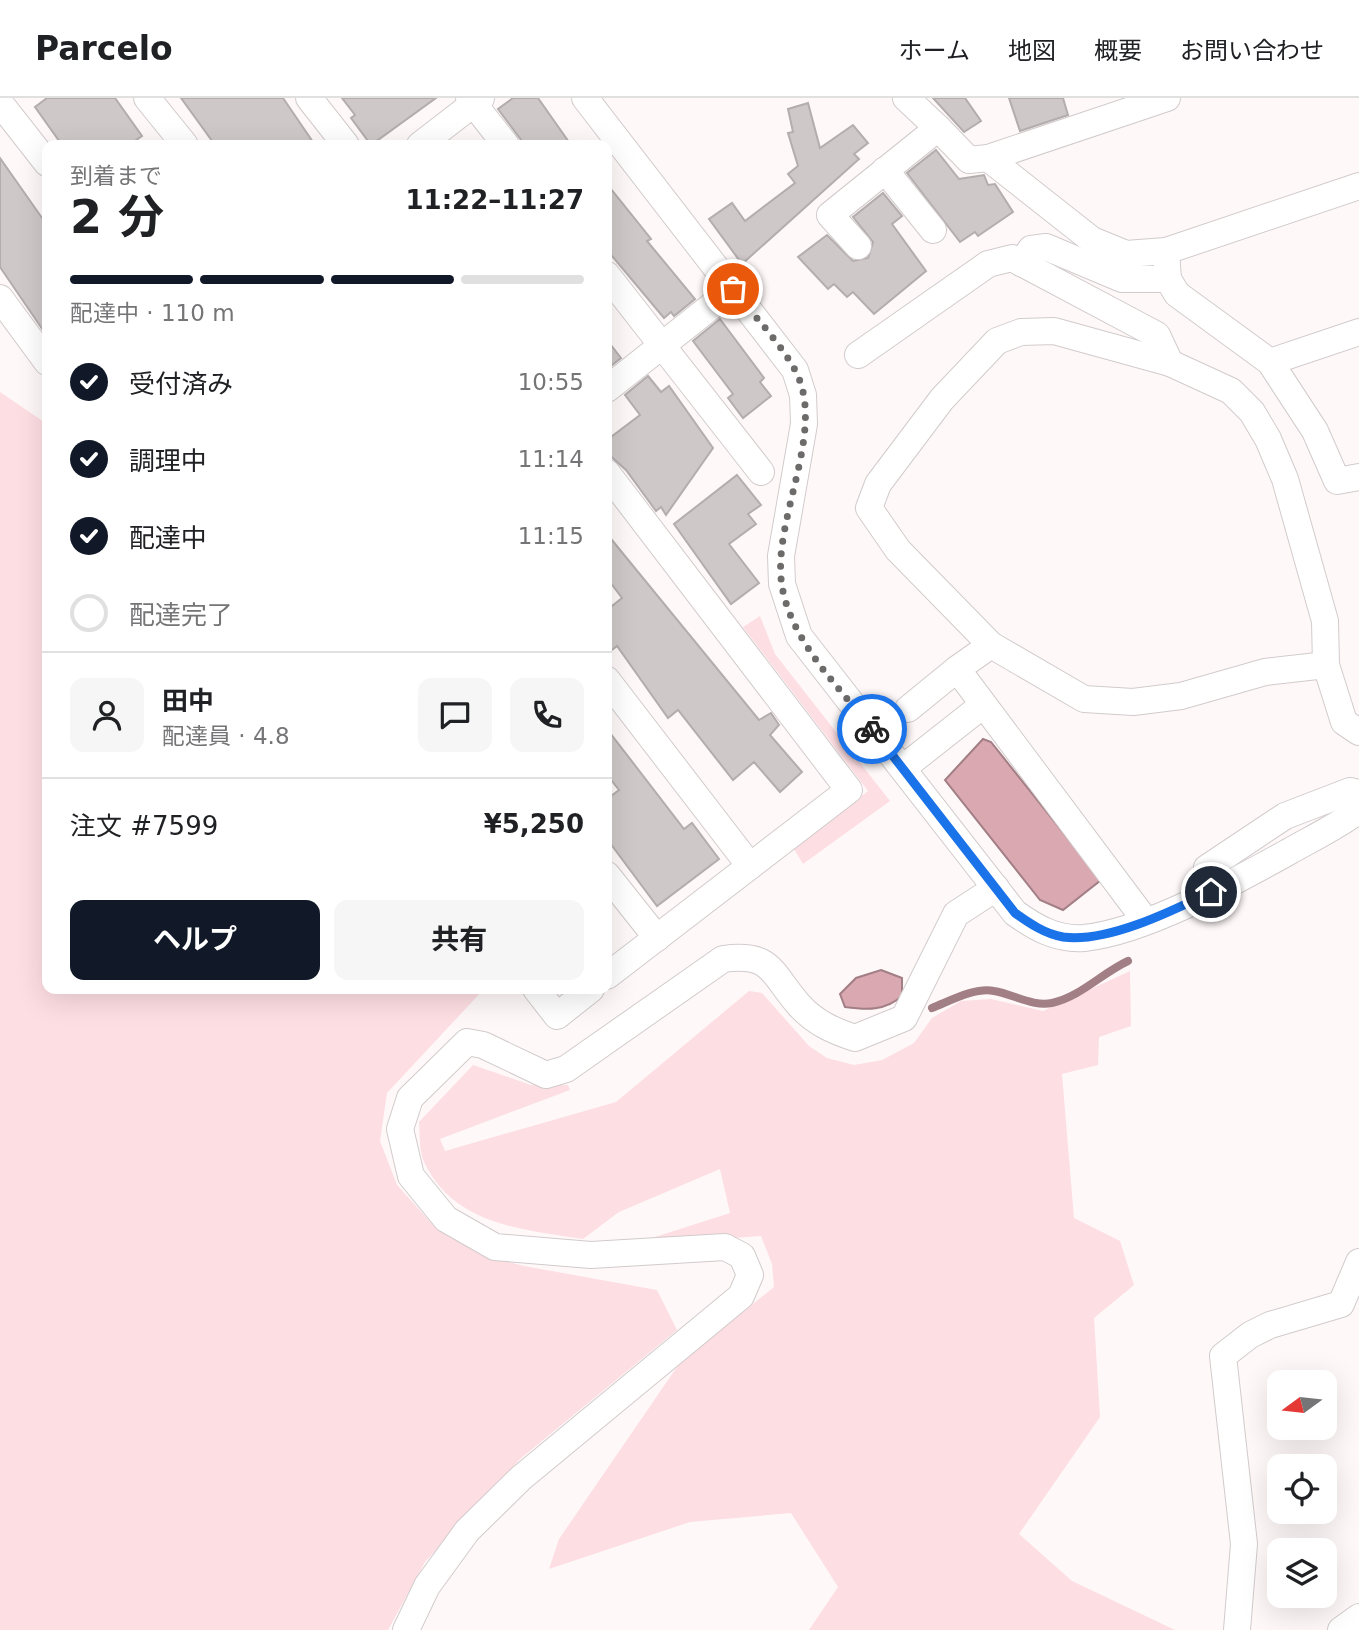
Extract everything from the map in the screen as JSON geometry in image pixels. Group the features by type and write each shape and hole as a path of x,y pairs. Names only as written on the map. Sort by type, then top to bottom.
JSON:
{"street":[{"path":"147,98 181,140"},
{"path":"309,98 342,140"},
{"path":"585,98 795,370 803,395 804,424 781,556 782,584 799,636 1015,913 1036,928 1060,937 1082,938 1108,933 1211,892 1359,810"},
{"path":"906,98 970,160 988,158 1167,98"},
{"path":"427,140 475,100 503,140"},
{"path":"0,103 42,157"},
{"path":"858,246 830,215 938,128"},
{"path":"988,158 1092,240 1126,254 1166,251 1359,186"},
{"path":"886,170 933,230"},
{"path":"1021,263 1031,248 1046,247 1122,279 1168,279"},
{"path":"1166,251 1168,279 1177,295 1270,362 1315,431 1337,481 1359,477"},
{"path":"858,355 988,264 1012,258 1157,335 1170,363"},
{"path":"612,281 761,472"},
{"path":"612,385 733,289"},
{"path":"0,298 42,355"},
{"path":"1326,665 1265,672 1181,696 1133,702 1084,699 990,645 898,550 869,508 878,484 942,399 998,341 1021,332 1054,331 1170,363 1231,391 1252,412 1268,439 1285,479 1325,621 1326,665 1344,722 1359,732"},
{"path":"1270,362 1359,332"},
{"path":"612,479 849,790 612,972"},
{"path":"908,709 990,645"},
{"path":"957,669 1145,920"},
{"path":"612,687 750,866"},
{"path":"903,768 984,705"},
{"path":"1211,892 1207,868 1285,816 1350,790 1359,793"},
{"path":"612,880 657,938"},
{"path":"406,1630 427,1586 467,1531 521,1478 741,1296 750,1275 743,1256 725,1247 591,1255 495,1247 446,1219 411,1176 400,1129 410,1098 467,1042 483,1045 546,1075 566,1069 723,959 748,955 769,966 801,1007 827,1028 855,1038 904,1018 956,914 996,888"},
{"path":"540,994 557,1016 585,994"},
{"path":"1237,1630 1244,1544 1223,1356 1250,1335 1270,1325 1341,1304 1359,1262"},
{"path":"1341,1630 1359,1617"}],"shaded area":[{"path":"0,392 42,421 42,994 479,994 387,1093 380,1141 397,1185 435,1227 480,1254 524,1266 657,1290 677,1330 520,1459 425,1562 388,1630 0,1630"},
{"path":"760,616 775,654 890,801 803,864 794,849 868,791 743,627"},
{"path":"983,739 991,742 1101,880 1063,910 1040,900 945,780"},
{"path":"881,970 902,978 902,996 896,1001 875,1008 845,1007 840,994 856,978"},
{"path":"1130,971 1131,1026 1099,1037 1098,1065 1062,1074 1074,1218 1120,1241 1134,1285 1094,1318 1100,1417 1019,1534 1072,1581 1175,1630 809,1630 838,1587 791,1513 690,1522 549,1569 559,1539 679,1364 774,1287 772,1264 761,1236 630,1245 730,1213 720,1169 619,1212 583,1239 493,1221 454,1200 438,1184 423,1160 419,1122 473,1065 531,1085 568,1085 570,1090 440,1139 445,1151 616,1102 749,991 762,993 809,1046 827,1058 854,1065 882,1060 914,1043 932,1018 961,1001 991,999 1043,1011"}],"building":[{"path":"47,98 115,98 142,136 136,140 58,140 35,107"},
{"path":"181,98 283,98 312,140 211,140"},
{"path":"342,98 436,98 378,140 367,140 351,118 355,115"},
{"path":"513,98 538,98 567,140 521,140 498,109"},
{"path":"933,98 965,98 981,121 964,132"},
{"path":"1009,98 1063,98 1068,115 1020,131"},
{"path":"808,103 820,148 853,125 868,143 854,154 859,159 742,264 709,219 732,203 745,221 795,183 788,174 798,166 788,133 793,132 788,109"},
{"path":"936,150 959,179 984,175 988,185 995,184 1013,212 978,236 975,232 960,242 907,173"},
{"path":"0,158 42,218 42,329 0,267"},
{"path":"612,190 651,239 647,241 695,299 674,316 671,312 664,318 612,256"},
{"path":"883,193 902,216 892,224 926,271 874,314 853,292 847,297 834,284 828,289 798,257 827,235 853,261 868,258 873,242 853,217"},
{"path":"720,319 764,378 760,382 771,396 743,418 728,398 733,394 693,341"},
{"path":"612,346 621,358 612,365"},
{"path":"648,376 661,392 669,386 713,448 666,515 661,507 656,511 626,470 612,457 612,436 640,415 625,395"},
{"path":"737,475 761,505 748,514 756,524 729,544 759,583 731,604 674,524"},
{"path":"612,540 759,720 771,713 779,725 770,735 802,772 780,792 754,762 733,780 678,710 668,718 617,646 612,650 612,606 622,598 612,585"},
{"path":"612,735 684,829 692,823 719,859 657,906 612,846 612,795 619,790 612,781"}],"waterway":[{"path":"932,1008 963,995 987,990 1023,1000 1052,1003 1072,996 1128,961"}],"way so far":[{"path":"733,289 795,370 803,395 804,424 781,556 782,584 788,606 799,636 872,729"}],"route":[{"path":"872,729 1015,913 1036,928 1060,937 1082,938 1108,933 1211,892"}]}
